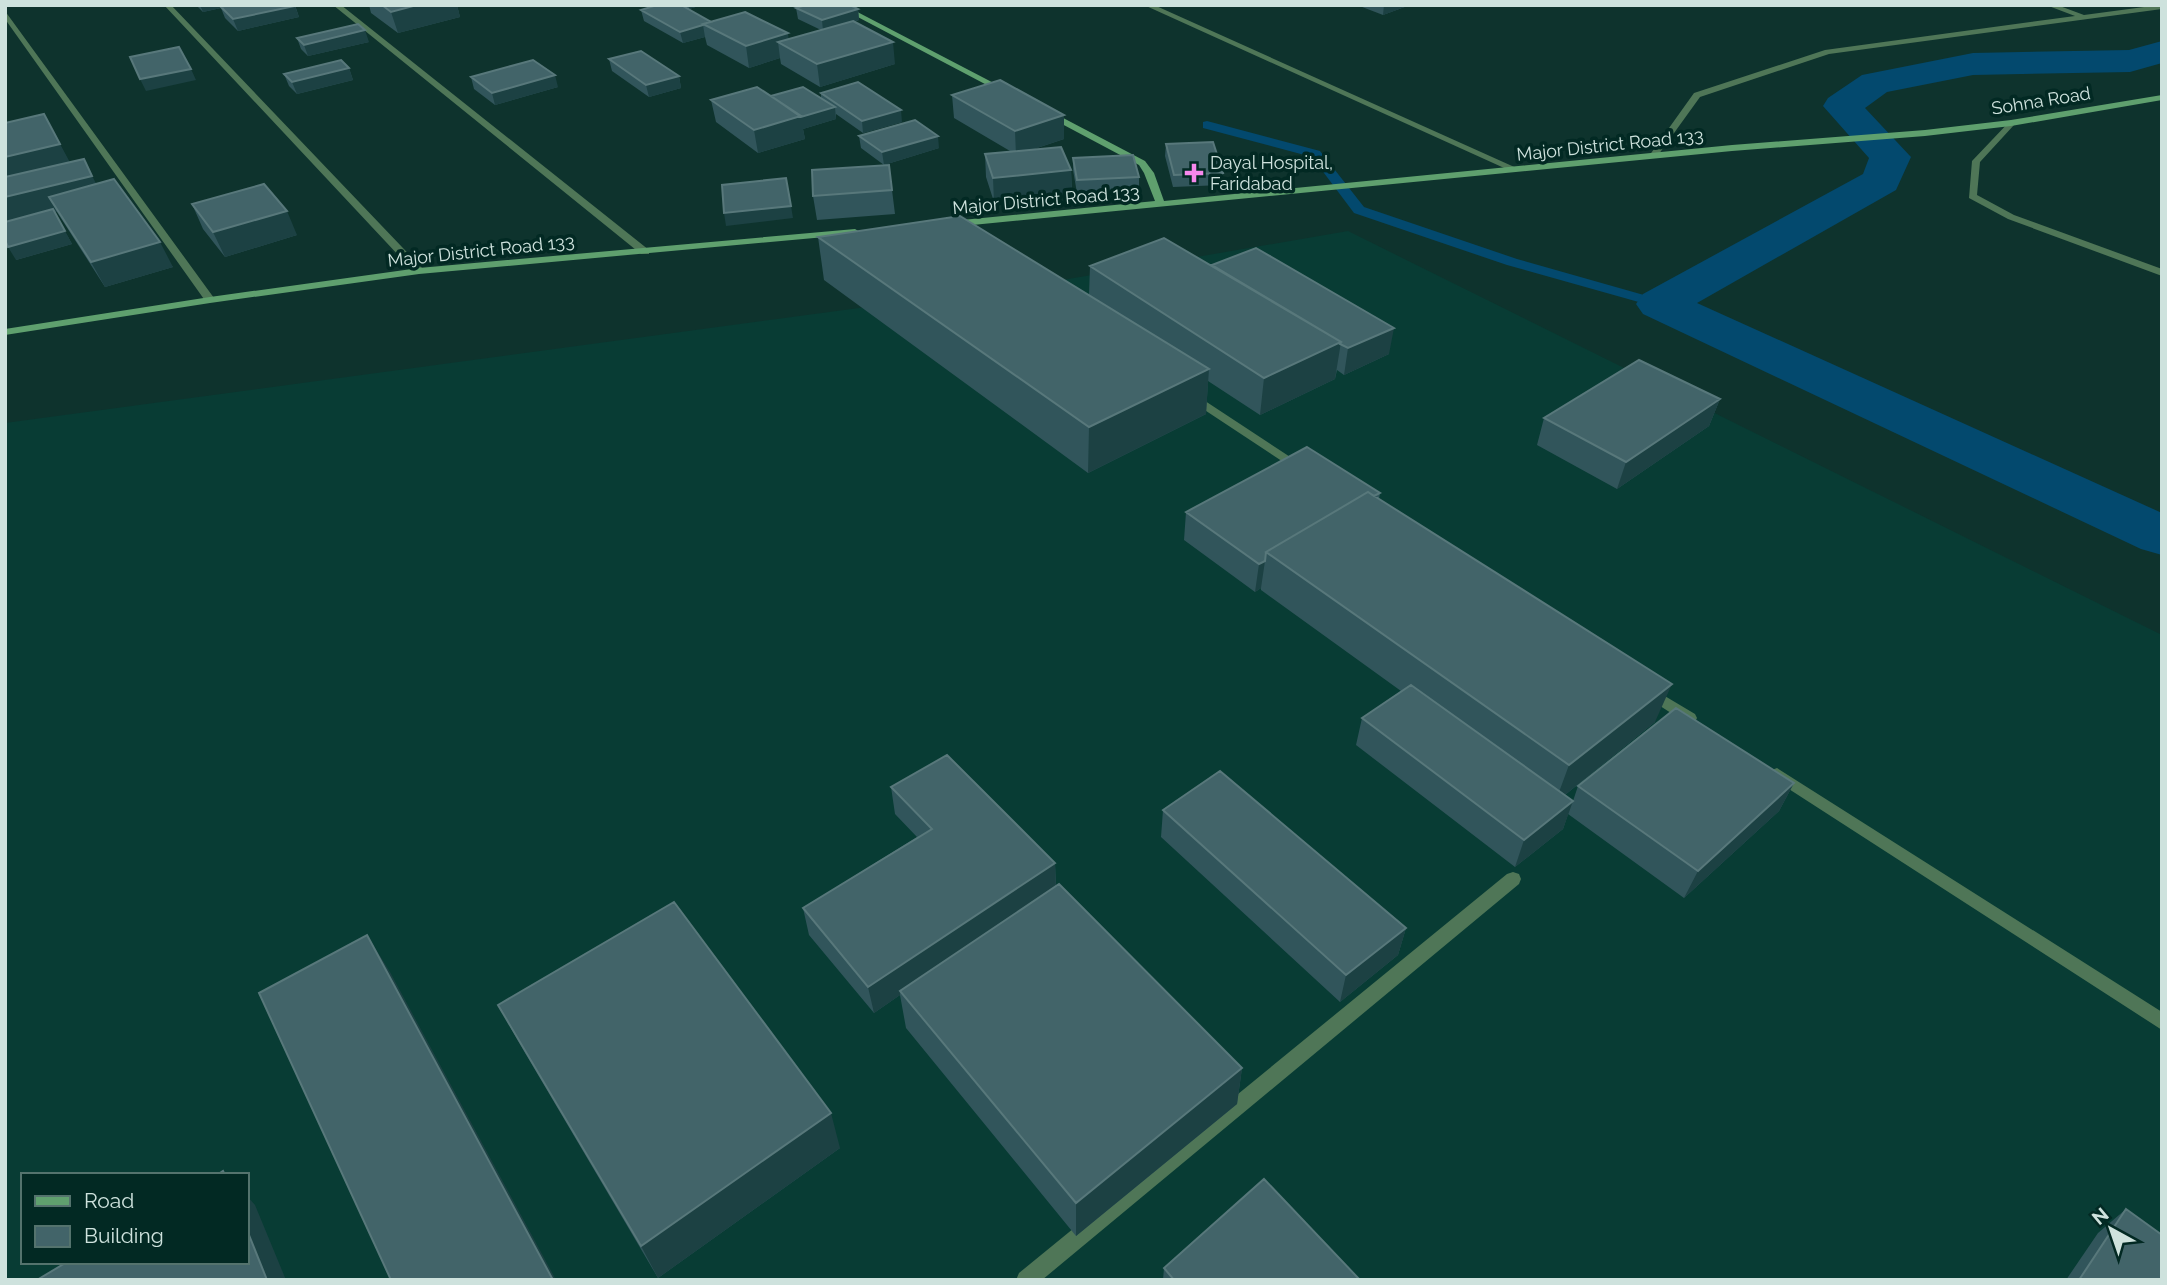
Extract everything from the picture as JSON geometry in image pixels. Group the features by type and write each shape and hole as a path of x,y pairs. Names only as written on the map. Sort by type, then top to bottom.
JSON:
{"main road":[{"path":"838,5 1009,93"},
{"name":"Sohna Road","path":"1925,133 2011,123 2162,97"},
{"path":"1033,105 1142,163 1149,173 1161,205"},
{"name":"Major District Road 133","path":"940,225 1732,148 1925,133"},
{"name":"Major District Road 133","path":"5,332 419,271 872,231"}],"street":[{"path":"167,5 419,271"},
{"path":"336,5 645,251"},
{"path":"1147,5 1516,170"},
{"path":"2049,5 2086,17"},
{"path":"1653,156 1697,95 1828,52 2162,7"},
{"path":"5,13 209,300"},
{"path":"2011,123 1976,162 1972,195 2011,218 2162,273"},
{"path":"1183,392 1312,474"},
{"path":"1639,685 1698,723"},
{"path":"1767,768 2162,1022"},
{"path":"1026,1280 1513,879"}],"shaded area":[{"path":"1348,231 2162,635 2162,1280 5,1280 5,423 1045,283"}],"building":[{"path":"382,5 417,5 391,12"},
{"path":"657,5 681,5 711,22 680,32 641,10"},
{"path":"806,5 850,5 858,9 822,20 796,8"},
{"path":"295,6 233,19 221,7"},
{"path":"745,12 788,33 746,46 703,24"},
{"path":"853,21 893,42 817,64 778,42"},
{"path":"358,24 365,30 304,45 297,38"},
{"path":"179,47 191,69 140,79 130,57"},
{"path":"641,51 679,76 646,85 609,59"},
{"path":"341,60 349,68 292,82 284,74"},
{"path":"533,60 555,75 492,93 471,77"},
{"path":"1000,80 1064,115 1015,131 952,95"},
{"path":"858,82 901,110 862,121 821,93"},
{"path":"757,87 801,116 754,130 711,100"},
{"path":"803,87 835,107 801,117 771,96"},
{"path":"44,114 60,144 5,157 5,123"},
{"path":"915,120 938,136 882,152 859,136"},
{"path":"1213,142 1223,173 1174,175 1166,144"},
{"path":"1061,147 1071,170 993,178 985,154"},
{"path":"1133,155 1139,177 1077,180 1073,158"},
{"path":"84,159 92,176 5,197 5,177"},
{"path":"889,165 892,190 813,196 812,170"},
{"path":"786,178 791,206 724,213 722,185"},
{"path":"114,179 160,242 91,262 49,197"},
{"path":"264,184 287,211 213,232 192,204"},
{"path":"53,209 65,231 8,247 5,240 5,222"},
{"path":"960,216 1209,369 1089,427 818,237"},
{"path":"1164,238 1341,342 1264,378 1090,266"},
{"path":"1256,248 1394,328 1348,348 1212,265"},
{"path":"1639,360 1720,399 1626,462 1544,418"},
{"path":"1307,447 1380,493 1374,496 1368,492 1266,552 1265,561 1259,564 1186,512"},
{"path":"1368,492 1672,684 1569,765 1266,552"},
{"path":"1411,685 1573,801 1524,840 1362,718"},
{"path":"1676,708 1794,783 1698,871 1578,786"},
{"path":"947,755 1055,863 868,987 803,908 932,829 891,787"},
{"path":"1220,771 1406,928 1346,975 1163,810"},
{"path":"1059,884 1242,1068 1076,1203 900,991"},
{"path":"674,902 831,1113 641,1246 498,1005"},
{"path":"367,935 553,1280 391,1280 259,993"},
{"path":"1264,1179 1360,1280 1174,1280 1164,1268"},
{"path":"2126,1209 2162,1235 2162,1280 2079,1280"},
{"path":"248,1232 267,1280 37,1280 64,1264 248,1264"}],"waterway":[{"path":"2162,52 2130,61 1973,64 1875,83 1842,106 1890,157 1881,181 1660,304 2162,536"},
{"path":"1207,125 1316,154 1359,210 1512,262 1660,304"}],"place":[{"name":"Dayal Hospital, Faridabad","path":"1194,173"}]}
